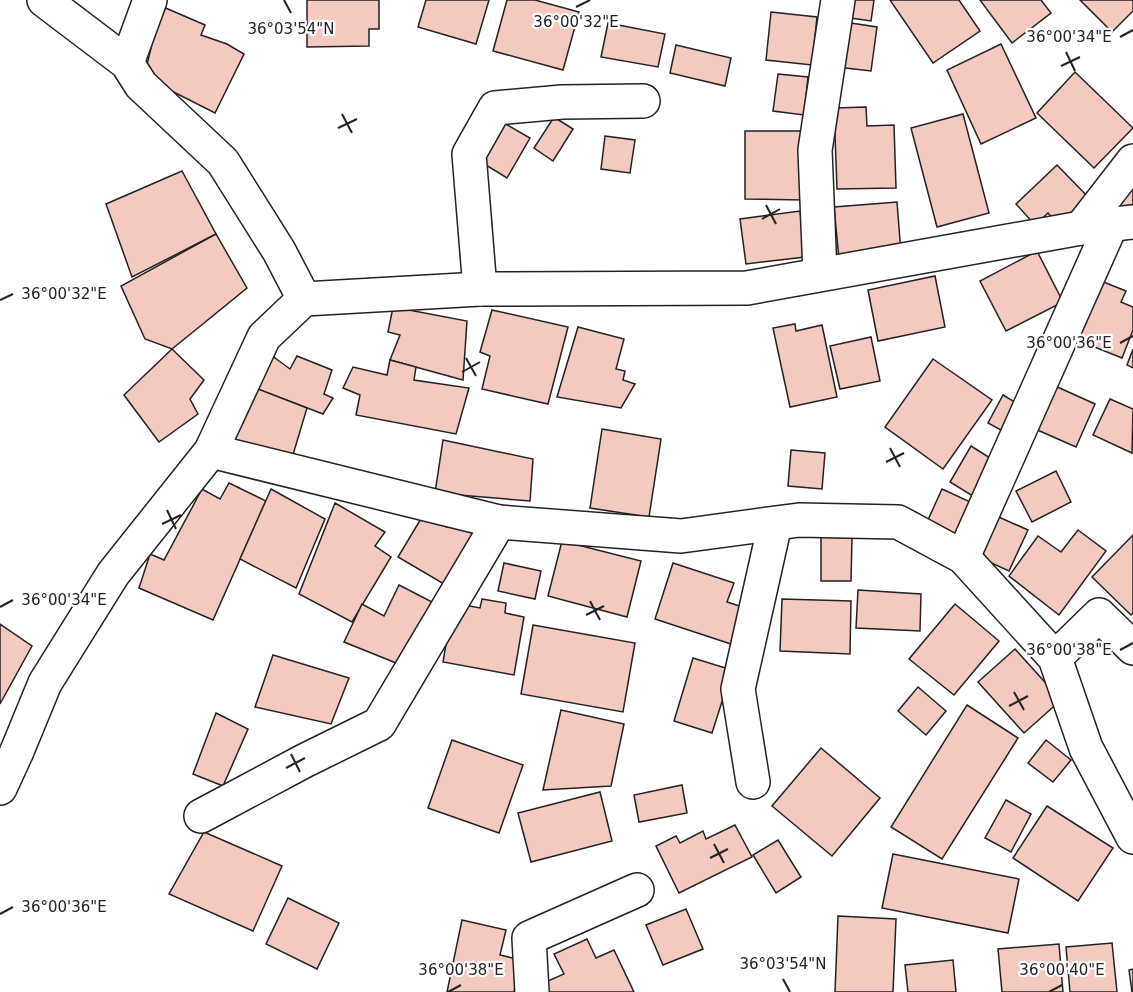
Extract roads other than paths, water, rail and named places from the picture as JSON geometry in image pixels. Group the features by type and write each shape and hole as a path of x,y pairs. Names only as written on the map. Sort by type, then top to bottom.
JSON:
{"street":[{"path":"44,0 127,63 141,85 223,162 279,251 304,299"},
{"path":"127,63 150,0"},
{"path":"820,274 815,150 838,0"},
{"path":"480,289 469,154 495,108 562,102 643,101"},
{"path":"963,557 1108,225 1133,161"},
{"path":"0,788 9,745 45,683 113,574 211,450 264,337 304,299 480,289 747,288 1108,225"},
{"path":"211,450 499,522 681,536 799,520 898,522 963,557 1055,658 1086,748 1133,837"},
{"path":"201,816 379,724 499,522"},
{"path":"753,782 738,688 775,524"},
{"path":"1055,658 1099,615 1133,648"},
{"path":"532,992 529,938 637,890"}]}
